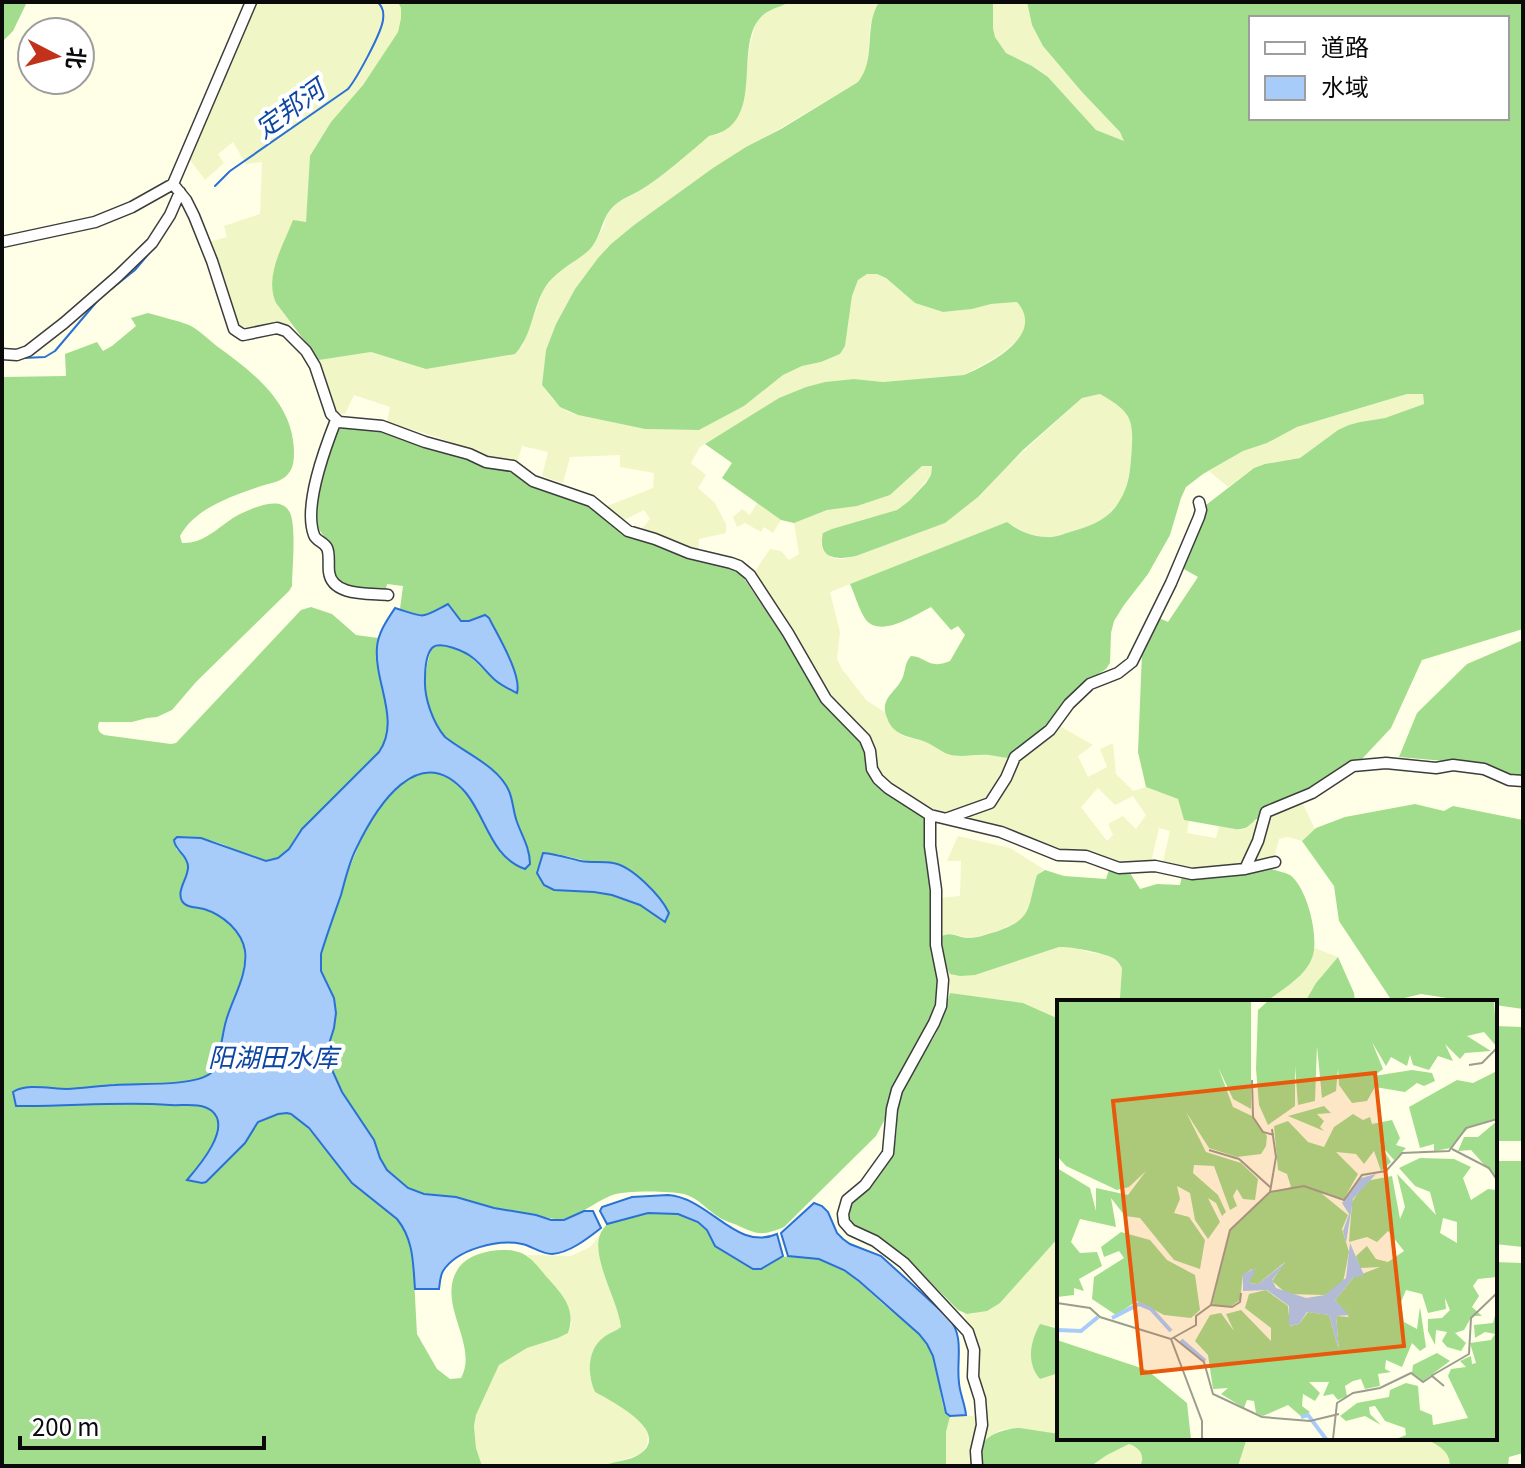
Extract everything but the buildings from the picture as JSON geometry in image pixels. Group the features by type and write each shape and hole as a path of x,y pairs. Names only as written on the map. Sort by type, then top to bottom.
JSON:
{"street":[{"path":"2,354 17,355 28,351 118,276 152,243 170,215 176,188 251,2"},
{"path":"2,242 95,222 176,188"},
{"path":"176,188 194,216 234,329 243,335 274,328 286,331 306,351 315,366 331,414 336,420 382,426 486,462 513,466 533,481 591,501 628,531 689,553 739,566 750,575 788,633 826,699 865,739 872,769 878,779 930,815 1001,832 1058,855 1086,856 1119,868 1155,866 1192,874 1245,869 1275,862"},
{"path":"336,420 311,502 314,535 327,549 330,578 336,586 349,592 388,595"},
{"path":"945,819 990,803 1015,757 1050,730 1069,704 1090,684 1118,673 1132,662 1171,583 1201,510 1199,502"},
{"path":"1245,869 1258,841 1266,812 1312,793 1353,766 1386,763 1436,768 1453,765 1484,769 1509,780 1523,781"},
{"path":"930,815 930,846 936,890 936,945 943,980 941,1006 897,1090 888,1153 865,1185 847,1200 843,1214 844,1222 851,1230 875,1241 904,1263 968,1332 974,1350 973,1377 980,1399 982,1425 976,1451 977,1466"}],"green space":[{"path":"2,2 27,2 20,16 16,16 13,31 2,42"},
{"path":"255,2 398,2 401,18 398,32 363,85 331,122 311,156 306,222 276,303 291,324 241,332 236,328 209,242 227,237 224,226 260,214 262,162 246,164 233,142 218,154 224,163 205,180 190,160"},
{"path":"398,2 789,2 764,14 753,30 744,101 738,117 727,129 709,136 643,189 611,209 592,247 558,273 543,290 526,337 515,354 426,369 371,352 319,360 276,303 272,282 276,261 293,220 306,222 310,156 331,122 363,85 398,32 401,8"},
{"path":"789,2 879,2 870,26 868,65 864,74 858,82 713,168 611,244 575,289 556,324 546,350 542,385 553,400 568,412 578,415 645,429 699,430 744,406 783,375 840,354 845,346 852,296 858,280 867,274 886,278 915,303 943,312 1017,302 1024,310 1026,319 1026,329 1021,338 998,356 964,375 883,382 854,379 806,387 779,398 700,447 691,463 706,475 698,488 715,503 726,524 726,533 699,539 698,553 641,530 650,519 644,510 624,520 607,506 653,488 654,473 620,467 620,455 570,457 563,483 542,476 548,452 522,446 517,463 481,456 440,438 387,422 390,407 354,395 345,414 336,413 319,360 371,352 396,360 522,347 543,291 555,275 594,244 612,208 646,187 709,136 720,134 740,114 755,26 768,11"},
{"path":"879,2 993,2 995,37 1006,53 1048,77 1096,130 1124,141 1120,132 1043,46 1032,25 1027,2 1523,2 1523,629 1422,660 1391,728 1361,760 1246,828 1184,820 1178,799 1146,787 1138,752 1142,653 1159,618 1168,622 1198,577 1182,568 1206,505 1254,468 1300,458 1349,425 1385,418 1424,404 1423,394 1407,394 1297,427 1267,443 1243,451 1186,487 1170,535 1148,574 1114,621 1110,663 1072,694 1043,733 1013,757 950,755 894,729 887,718 885,706 902,679 911,656 937,664 950,661 965,635 958,626 951,630 931,607 889,626 872,625 866,620 850,584 1007,522 1026,533 1050,537 1099,521 1116,507 1128,480 1132,435 1126,413 1100,394 1082,398 1023,450 978,497 945,523 856,556 842,558 826,553 823,533 897,510 926,483 932,466 922,466 890,495 857,506 827,510 794,523 781,520 722,478 732,463 705,444 779,398 806,387 854,379 883,382 964,375 975,370 1000,356 1020,337 1025,326 1024,314 1017,302 943,312 915,303 886,278 867,274 858,280 852,296 845,346 840,354 783,375 744,406 699,430 645,429 578,415 560,407 542,385 546,350 556,324 575,289 598,258 634,225 713,168 858,82 867,63 872,22"},
{"path":"993,2 1027,2 1032,25 1082,92 1120,132 1125,142 1096,130 1048,77 1006,53 995,37"},
{"path":"148,313 193,327 245,367 279,404 292,434 293,463 285,477 227,499 205,511 187,526 180,536 182,543 200,540 256,508 280,504 289,511 293,526 292,586 172,710 132,722 99,722 99,731 104,735 176,743 301,610 311,607 332,614 356,635 378,638 378,663 389,712 388,735 375,756 277,858 259,859 214,841 177,837 176,849 187,865 183,884 194,907 228,922 242,942 244,954 244,966 213,1070 199,1078 177,1083 69,1089 20,1088 16,1105 131,1103 207,1108 215,1115 218,1132 210,1150 188,1180 202,1183 245,1143 258,1122 287,1113 303,1122 352,1183 397,1219 408,1234 413,1260 417,1334 437,1369 450,1379 461,1378 465,1365 465,1351 451,1293 453,1279 460,1266 474,1256 503,1250 521,1253 530,1259 566,1301 570,1316 568,1333 527,1348 499,1365 474,1426 482,1466 2,1466 2,377 66,376 65,354 97,342 103,351 136,326 131,318"},
{"path":"1100,394 1116,403 1125,411 1133,433 1125,492 1104,519 1051,538 1028,534 1007,522 830,592 840,632 837,659 866,700 886,713 887,719 903,736 927,742 954,756 1019,758 1060,726 1093,745 1078,756 1088,777 1107,767 1100,749 1113,743 1116,774 1133,791 1146,787 1178,799 1184,819 1189,821 1187,833 1216,838 1219,826 1242,830 1255,820 1258,823 1268,814 1301,800 1315,829 1302,841 1288,837 1279,839 1273,861 1185,870 1163,862 1170,831 1159,828 1151,862 1118,865 1062,852 933,811 882,777 877,768 871,737 834,698 753,574 770,549 781,551 789,560 799,554 794,523 827,510 890,495 922,466 932,465 931,475 909,501 892,513 832,529 821,543 822,548 832,558 842,559 945,523 1082,398","holes":["1098,788 1115,805 1133,796 1146,815 1136,829 1123,816 1108,824 1113,835 1107,841 1081,807"]},
{"path":"1407,394 1423,394 1424,404 1338,430 1300,458 1254,468 1228,487 1209,471 1243,451 1267,443 1297,427"},
{"path":"337,427 381,431 485,467 510,471 531,486 588,506 625,536 688,558 730,568 741,574 822,702 861,742 873,783 923,814 940,968 938,1002 932,1021 894,1093 876,1136 784,1227 765,1233 755,1232 720,1218 689,1196 658,1192 617,1194 560,1220 494,1208 456,1197 424,1194 408,1188 387,1170 374,1140 342,1092 328,1061 328,1047 334,1028 334,998 321,971 321,954 346,878 371,820 387,797 405,780 425,773 445,776 472,802 501,853 529,850 516,820 510,794 490,769 445,737 438,728 426,695 426,671 432,648 450,646 458,649 516,693 489,617 485,615 460,621 448,604 430,614 415,614 400,609 403,586 387,584 385,593 347,589 335,579 329,544 316,525 320,486","holes":["557,854 633,872 667,908 669,913 664,922 641,906 619,897 563,891"]},
{"path":"757,503 781,520 773,533 764,527 761,532 745,523 737,527 733,517 742,509 750,515"},
{"path":"1523,640 1523,779 1479,764 1399,757 1417,713 1467,664"},
{"path":"1415,804 1444,811 1453,806 1523,820 1523,1009 1497,1005 1497,1000 1460,1000 1421,994 1391,1000 1339,921 1334,886 1302,841 1316,828 1345,817"},
{"path":"958,836 1010,848 1045,870 1041,871 1029,908 1021,920 972,939 953,934 940,937 941,898 960,896 961,861 947,861"},
{"path":"1271,869 1290,875 1307,901 1313,926 1312,958 1292,983 1269,1000 1119,1000 1122,968 1118,962 1103,954 1071,948 1059,947 975,975 950,974 945,966 940,937 948,934 976,937 1017,922 1030,904 1037,875 1045,870 1064,876 1106,879 1109,870 1130,873 1140,889 1157,884 1180,885 1182,876 1227,875"},
{"path":"1069,946 1116,960 1122,968 1119,1000 1057,1000 1057,1018 1023,1003 950,993 947,970 950,974 975,975"},
{"path":"1314,948 1338,957 1306,1000 1268,1000 1300,974 1312,958"},
{"path":"1338,957 1355,1000 1306,1000"},
{"path":"950,993 1023,1003 1057,1018 1057,1239 1000,1303 987,1311 967,1314 958,1310 903,1254 853,1225 849,1216 860,1190 892,1153 901,1089 941,1023"},
{"path":"1497,1026 1523,1027 1523,1141 1497,1141"},
{"path":"1497,1161 1523,1161 1523,1247 1497,1244"},
{"path":"661,1212 690,1217 705,1227 715,1246 765,1267 778,1259 794,1256 813,1258 836,1266 913,1329 931,1353 943,1406 950,1416 946,1432 946,1466 603,1466 640,1454 648,1445 649,1436 636,1418 595,1392 592,1385 590,1363 594,1348 604,1337 621,1327 599,1255 600,1235 607,1224 631,1216"},
{"path":"600,1235 598,1249 601,1265 617,1305 621,1327 607,1335 590,1366 590,1377 595,1392 628,1410 644,1426 648,1435 647,1445 641,1454 603,1466 482,1466 474,1426 499,1365 527,1348 568,1333 572,1323 560,1292 527,1255 571,1256 590,1247"},
{"path":"1057,1239 1057,1328 1050,1325 1040,1379 1057,1374 1057,1434 1000,1430 983,1445 985,1422 971,1328 963,1313 972,1314 1000,1303"},
{"path":"1497,1262 1523,1263 1523,1453 1509,1457 1508,1466 1450,1466 1446,1452 1428,1440 1497,1440"},
{"path":"1040,1324 1057,1328 1057,1374 1040,1379 1036,1373 1031,1359"},
{"path":"950,1416 977,1417 979,1428 974,1466 946,1466 948,1421"},
{"path":"1020,1428 1057,1434 1057,1440 1246,1440 1238,1466 1140,1466 1140,1452 1129,1444 1091,1466 983,1466 980,1449 983,1443 1004,1431"},
{"path":"1246,1440 1428,1440 1448,1452 1450,1458 1450,1466 1238,1466"},
{"path":"1129,1444 1138,1448 1142,1456 1140,1466 1091,1466 1107,1455"}],"water":[{"name":"阳湖田水库","path":"448,604 461,621 485,615 489,618 513,666 517,693 498,682 470,656 441,645 432,648 425,672 430,710 445,737 489,767 504,782 530,864 525,869 504,856 466,793 449,778 432,773 416,775 387,798 356,849 321,954 321,971 334,998 336,1013 328,1061 342,1092 374,1140 387,1170 408,1188 551,1220 564,1220 584,1211 593,1211 601,1228 578,1245 558,1253 548,1254 512,1243 479,1247 449,1263 442,1273 439,1289 415,1289 410,1244 403,1227 352,1183 309,1128 291,1114 278,1114 258,1122 245,1143 202,1183 187,1180 216,1137 217,1118 208,1108 131,1104 16,1106 13,1092 32,1087 67,1089 179,1082 211,1073 217,1063 226,1021 242,978 245,951 240,937 225,920 182,901 181,892 188,866 174,840 177,837 201,838 266,861 278,858 289,849 302,829 379,752 385,740 387,714 377,647 389,617 395,608 423,615"},
{"path":"543,853 621,865 653,890 669,913 665,922 640,905 612,895 554,890 544,885 537,873"},
{"path":"668,1195 697,1205 749,1236 762,1238 777,1234 783,1256 761,1269 753,1269 715,1246 707,1230 698,1222 678,1214 648,1213 607,1224 600,1211 602,1207 632,1197"},
{"path":"814,1203 828,1212 843,1239 881,1256 949,1318 957,1333 959,1383 966,1415 950,1416 946,1413 933,1356 919,1334 844,1270 819,1259 788,1256 781,1233"}],"waterway":[{"name":"定邦河","path":"215,186 230,171 348,89 381,27 383,12 378,2"},
{"name":"定邦河","path":"110,290 135,270 151,251"},
{"name":"定邦河","path":"23,358 45,357 55,351 99,299"}]}
